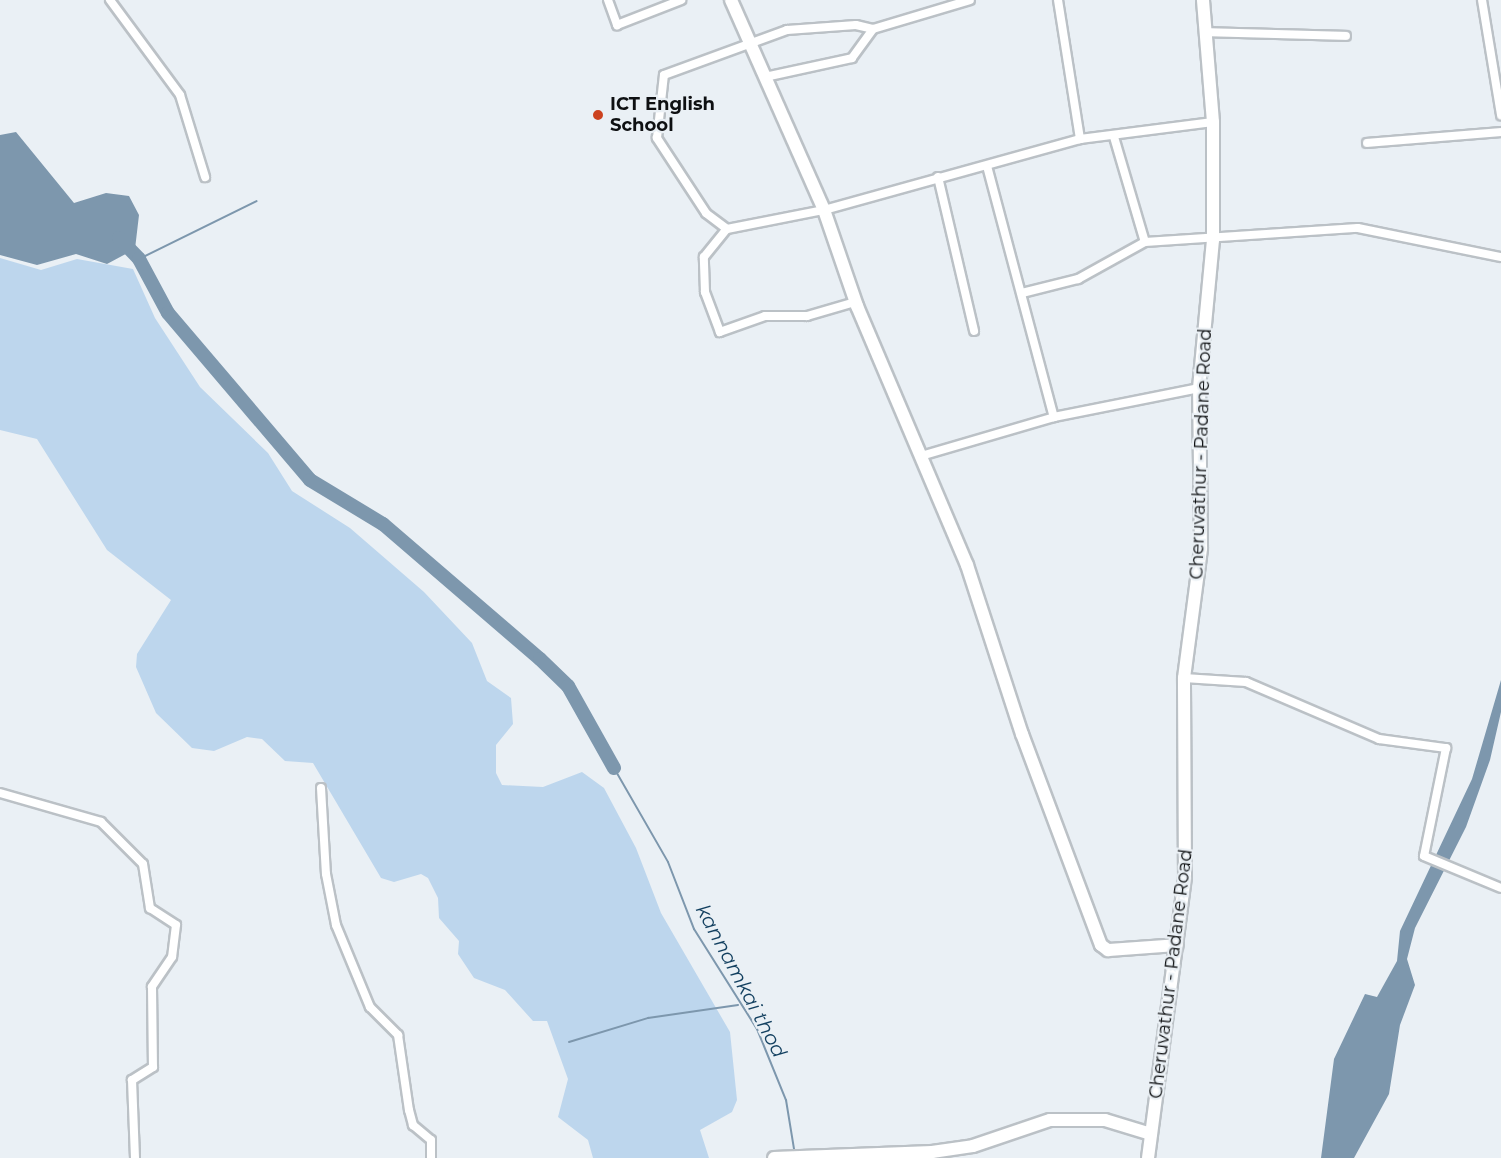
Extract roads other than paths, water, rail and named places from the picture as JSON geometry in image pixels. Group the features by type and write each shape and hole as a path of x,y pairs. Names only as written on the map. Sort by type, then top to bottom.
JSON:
{"street":[{"path":"110,0 180,95 205,177"},
{"path":"608,0 617,25 681,0"},
{"path":"731,0 824,210 855,302 982,604 1022,734 1042,775 1101,945 1108,950 1177,945"},
{"path":"727,229 706,213 663,153 655,132 661,81 673,70 749,41 801,28 856,25 873,29 970,0"},
{"path":"1058,0 1080,139"},
{"name":"Cheruvathur - Padane Road","path":"1148,1158 1177,945 1187,816 1184,678 1202,548 1199,388 1213,240 1213,122 1203,0"},
{"path":"1482,0 1501,115"},
{"path":"765,77 852,58 873,29"},
{"path":"1205,32 1346,36"},
{"path":"855,302 807,316 765,316 720,332 702,267 704,257 727,229 824,210 1080,139 1114,137 1213,122"},
{"path":"1367,142 1501,132"},
{"path":"1114,137 1145,242"},
{"path":"987,166 1054,417"},
{"path":"939,177 974,331"},
{"path":"1022,293 1078,279 1145,242 1213,240 1242,234 1374,228 1501,257"},
{"path":"921,456 1054,417 1199,388"},
{"path":"1184,678 1246,682 1379,739 1446,748 1423,851 1428,861 1501,888"},
{"path":"321,788 326,874 336,925 370,1007 398,1035 413,1125 431,1140 431,1158"},
{"path":"0,793 101,822 143,864 150,908 176,925 172,957 153,987 153,1067 132,1080 135,1158"},
{"path":"774,1158 952,1149 1050,1120 1105,1120 1151,1134"}],"waterway":[{"path":"139,259 257,201"},
{"path":"119,238 139,259 168,313 310,480 383,524 540,659 568,686 614,768"},
{"name":"kannamkai thod","path":"614,768 668,862 694,929 757,1029 786,1100 794,1149"},
{"path":"569,1042 648,1018 738,1005"}],"place":[{"name":"ICT English School","path":"598,115"}]}
